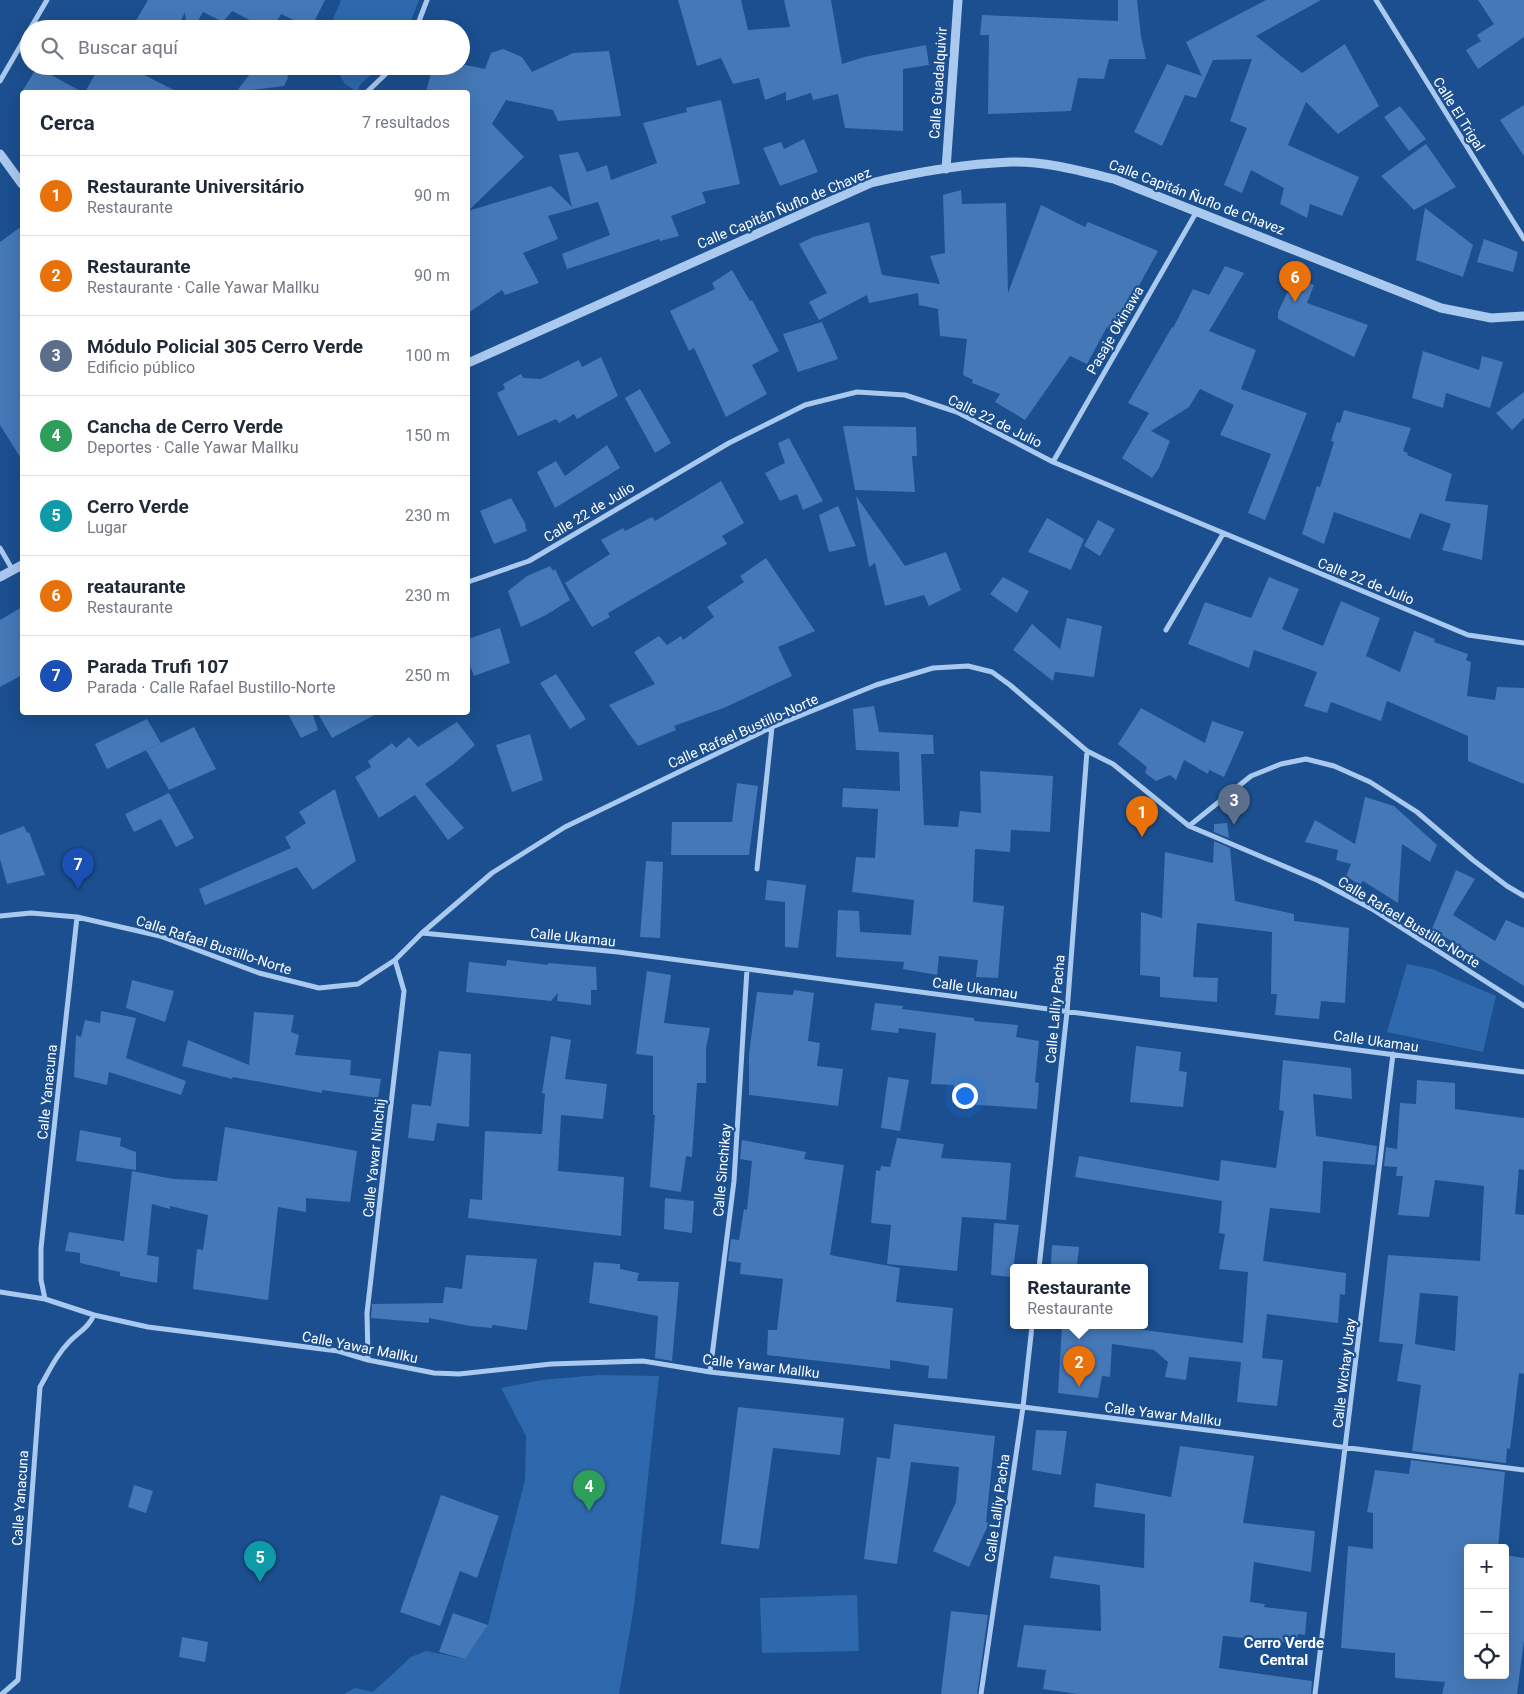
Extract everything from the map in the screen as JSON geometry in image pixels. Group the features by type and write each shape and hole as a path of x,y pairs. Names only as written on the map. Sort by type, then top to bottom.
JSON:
{"street":[{"path":"36,20 47,0"},
{"path":"419,20 427,0"},
{"name":"Calle Guadalquivir","path":"946,169 958,0"},
{"name":"Calle El Trigal","path":"1376,0 1524,239"},
{"path":"0,81 20,47"},
{"path":"369,90 385,75"},
{"path":"0,154 20,181"},
{"name":"Calle Capitán Ñuflo de Chavez","path":"470,362 871,183 906,174 1012,162 1063,167 1114,179 1197,210 1442,308 1491,318 1524,316"},
{"name":"Pasaje Okinawa","path":"1052,462 1197,210"},
{"name":"Calle 22 de Julio","path":"470,581 529,561 729,443 805,405 857,392 905,395 957,412 1052,462 1468,635 1524,644"},
{"path":"1166,630 1223,534"},
{"path":"0,548 12,569"},
{"path":"0,577 20,566"},
{"name":"Calle Rafael Bustillo-Norte","path":"0,916 31,913 77,917 160,936 259,973 319,988 358,984 395,960 422,933 492,873 565,827 772,726 876,685 933,668 968,666 992,672 1010,685 1087,751 1113,764 1189,826 1318,881 1372,909 1524,1006"},
{"path":"757,869 772,726"},
{"name":"Calle Lalliy Pacha","path":"1038,1264 1067,1012 1087,751"},
{"path":"1189,826 1251,776 1281,764 1306,759 1334,766 1370,782 1417,812 1473,860 1507,886 1524,896"},
{"name":"Calle Yanacuna","path":"45,1299 41,1280 41,1248 77,917"},
{"name":"Calle Ukamau","path":"422,933 618,952 1524,1072"},
{"name":"Calle Yawar Ninchij","path":"368,1360 367,1313 404,991 395,960"},
{"name":"Calle Sinchikay","path":"710,1372 734,1181 747,969"},
{"name":"Calle Wichay Uray","path":"1315,1694 1393,1054"},
{"name":"Calle Yawar Mallku","path":"0,1292 45,1299 94,1315 148,1327 338,1351 368,1360 434,1372 459,1374 551,1364 643,1361 710,1372 1023,1407 1524,1470"},
{"name":"Calle Yanacuna","path":"3,1693 18,1680 40,1387 54,1361 71,1340 88,1327 94,1315"},
{"name":"Calle Lalliy Pacha","path":"981,1694 1023,1407 1032,1329"}],"shaded area":[{"path":"341,0 419,0 411,20 333,20"},
{"path":"340,75 371,75 360,85 358,90 354,90 345,84"},
{"path":"1407,964 1432,969 1496,996 1483,1052 1387,1032"},
{"path":"598,1375 659,1376 634,1607 619,1694 344,1694 355,1688 373,1692 411,1657 426,1651 465,1659 488,1625 525,1480 526,1436 501,1388 542,1380"},
{"path":"857,1595 859,1651 762,1653 760,1598"}],"building":[{"path":"148,0 325,0 315,20 294,20 281,14 277,20 250,20 232,11 225,20 219,20 203,12 198,20 186,20 185,12 181,20 136,20"},
{"path":"678,0 741,0 748,30 790,27 784,0 831,0 842,64 864,57 926,45 929,65 903,69 903,131 845,128 838,94 813,100 811,93 786,101 786,92 765,100 759,78 733,84 721,58 697,66"},
{"path":"1118,0 1137,0 1146,59 1109,59 1104,79 1078,78 1071,111 988,114 989,35 980,35 982,15 1118,21"},
{"path":"1266,0 1321,0 1256,36 1302,73 1345,44 1379,106 1338,134 1306,102 1288,145 1359,177 1342,216 1310,204 1307,218 1280,204 1284,188 1251,170 1242,193 1224,185 1247,128 1230,121 1252,59 1213,60 1196,98 1185,95 1162,146 1134,132 1167,64 1202,76 1186,42"},
{"path":"1478,0 1524,0 1524,37 1478,69 1466,50 1481,41 1477,35 1494,24"},
{"path":"503,49 522,57 532,72 573,53 609,51 621,116 558,121 553,110 506,100 492,124 524,157 470,209 470,90 427,90 431,75 470,75 470,66 485,69 491,53"},
{"path":"32,75 51,75 78,90 23,90"},
{"path":"95,75 144,75 174,90 86,90"},
{"path":"249,75 287,75 288,78 284,86 238,90"},
{"path":"721,100 740,184 702,192 706,203 671,216 679,236 660,241 659,239 567,269 562,254 610,235 598,202 548,216 558,239 523,253 539,283 505,295 502,290 470,312 470,210 551,186 572,207 559,155 578,152 587,172 607,165 611,180 657,163 643,123 687,112 686,108"},
{"path":"1524,105 1524,156 1500,120"},
{"path":"1400,106 1426,139 1409,151 1384,117"},
{"path":"804,139 818,172 780,186 763,148 781,142 784,149"},
{"path":"1426,144 1456,187 1414,210 1381,176"},
{"path":"961,190 962,204 1006,203 1008,293 1041,205 1085,227 1088,222 1158,251 1114,331 1107,327 1087,364 1070,356 1025,420 995,402 1000,394 972,383 973,380 963,375 967,339 940,336 938,309 919,305 918,293 869,303 867,295 819,320 809,302 827,293 799,244 813,237 869,222 882,275 940,284 930,256 945,253 943,195"},
{"path":"1425,208 1473,245 1463,277 1416,260"},
{"path":"20,227 20,457 0,425 0,242"},
{"path":"1484,239 1518,252 1513,272 1477,262"},
{"path":"1225,266 1244,273 1209,331 1256,350 1241,389 1307,413 1265,520 1248,513 1271,454 1220,435 1234,405 1200,389 1189,407 1151,431 1170,441 1159,468 1152,478 1122,458 1149,413 1128,403 1173,328 1193,289 1209,295"},
{"path":"732,270 750,301 752,300 779,351 752,365 767,394 726,417 694,348 689,351 670,311 715,289 712,283"},
{"path":"1295,277 1314,285 1307,303 1368,325 1354,357 1278,319 1278,312"},
{"path":"822,322 838,359 798,372 783,334"},
{"path":"1423,351 1479,370 1482,356 1503,362 1490,408 1446,393 1443,408 1412,398"},
{"path":"601,357 618,396 577,419 574,414 559,423 556,419 518,436 497,393 505,389 503,384 521,374 523,378 541,379 579,360 582,367"},
{"path":"640,389 671,443 655,453 625,398"},
{"path":"1524,392 1524,418 1512,430 1496,413"},
{"path":"1344,410 1411,428 1403,451 1408,453 1407,455 1452,474 1445,501 1488,505 1482,560 1442,550 1451,524 1420,513 1410,539 1334,512 1324,544 1302,534 1317,486 1320,487 1334,442 1331,441 1337,422 1340,423"},
{"path":"843,426 916,427 917,456 912,456 915,492 855,490"},
{"path":"789,438 823,501 803,510 797,494 780,501 765,473 785,463 778,443"},
{"path":"607,445 620,468 555,508 537,472 556,461 565,476"},
{"path":"721,481 744,523 722,536 727,544 608,613 610,617 592,627 565,583 610,554 601,540 623,528 625,531 652,517 655,521"},
{"path":"856,496 905,566 946,552 961,590 929,606 924,595 885,606 875,563 869,567"},
{"path":"511,498 526,525 527,531 494,544 480,511"},
{"path":"838,506 856,546 829,552 819,515"},
{"path":"1047,518 1084,539 1071,570 1028,552"},
{"path":"1098,520 1115,529 1100,556 1084,546"},
{"path":"766,558 815,631 778,647 792,676 726,707 674,726 676,730 638,746 609,705 655,684 634,652 659,636 667,645 681,636 683,640 714,617 707,607 744,582 740,576"},
{"path":"550,566 553,571 555,569 570,600 546,615 521,627 508,591 527,576"},
{"path":"1003,577 1029,591 1017,613 990,594"},
{"path":"1269,577 1299,589 1282,629 1323,646 1341,601 1380,618 1366,656 1400,672 1414,631 1435,639 1434,642 1468,654 1466,660 1471,662 1467,696 1495,700 1497,687 1524,688 1524,784 1468,761 1468,736 1387,701 1381,721 1331,702 1327,713 1304,706 1317,672 1254,650 1249,668 1188,644 1205,602 1251,618"},
{"path":"20,608 20,676 0,687 0,620"},
{"path":"1067,618 1102,626 1094,677 1055,672 1053,681 1013,650 1032,624 1060,649"},
{"path":"500,628 510,663 474,676 470,666 470,638"},
{"path":"556,674 586,719 570,729 540,683"},
{"path":"874,706 879,732 933,735 934,754 921,754 924,825 958,827 960,811 981,813 980,771 1053,776 1050,832 1011,830 1010,852 975,849 973,902 1004,906 998,978 976,977 978,960 939,956 937,975 903,969 904,962 836,957 838,910 859,911 860,932 911,935 914,900 852,892 856,857 875,858 878,809 842,807 843,788 900,791 899,752 856,750 853,709"},
{"path":"1141,708 1205,743 1212,721 1244,732 1224,777 1209,770 1208,774 1184,760 1176,780 1170,775 1156,781 1145,773 1147,767 1118,744"},
{"path":"289,715 313,715 318,730 301,738"},
{"path":"319,715 374,715 332,738"},
{"path":"147,719 161,743 107,769 95,744"},
{"path":"457,722 475,745 452,765 425,784 464,828 448,840 415,795 379,818 355,777 371,767 368,761 392,743 396,748 409,737 418,747"},
{"path":"194,727 216,769 169,790 146,750"},
{"path":"530,734 543,780 512,792 496,745"},
{"path":"737,783 758,786 749,855 671,855 672,822 732,822"},
{"path":"335,789 356,861 313,890 297,867 205,905 199,889 291,848 285,837 306,823 299,812"},
{"path":"169,793 194,838 176,847 161,819 134,832 125,814"},
{"path":"1365,797 1394,806 1437,845 1430,862 1402,844 1398,903 1363,881 1360,885 1346,876 1351,864 1336,860 1338,850 1305,842 1315,820 1355,844"},
{"path":"1227,823 1229,838 1214,832 1214,824"},
{"path":"24,826 27,833 29,832 45,875 7,884 0,859 0,835"},
{"path":"1214,841 1230,848 1235,901 1294,914 1294,921 1349,928 1345,1003 1321,1001 1319,1019 1275,1015 1277,994 1271,994 1272,932 1197,923 1193,977 1218,978 1217,1002 1160,997 1160,977 1140,975 1141,912 1162,918 1165,852 1213,863"},
{"path":"646,861 663,862 660,938 640,937"},
{"path":"1456,870 1475,879 1453,915 1495,941 1506,920 1524,928 1524,986 1432,929"},
{"path":"767,880 806,885 798,948 785,947 785,902 765,900"},
{"path":"507,960 548,965 548,963 596,967 597,990 591,990 591,1005 557,1001 558,993 551,1001 466,992 469,962 506,966"},
{"path":"647,971 671,975 664,1023 710,1028 706,1048 706,1083 697,1083 692,1157 686,1156 681,1192 650,1187 655,1115 653,1115 653,1056 636,1054"},
{"path":"132,980 174,991 165,1022 126,1008"},
{"path":"794,990 814,993 808,1041 820,1043 817,1066 843,1069 838,1106 749,1095 749,1054 757,992 793,995"},
{"path":"875,1003 903,1006 902,1009 974,1018 974,1021 1018,1025 1016,1037 1039,1041 1035,1082 1039,1083 1037,1109 952,1103 954,1085 931,1084 936,1033 899,1028 898,1033 871,1030"},
{"path":"101,1011 136,1018 126,1058 186,1081 181,1095 109,1072 107,1085 74,1077 76,1035 81,1037 85,1020 100,1023"},
{"path":"254,1012 294,1015 291,1032 299,1035 295,1055 351,1060 350,1075 381,1079 378,1098 322,1090 322,1093 233,1077 232,1079 182,1066 188,1040 249,1065"},
{"path":"551,1036 571,1040 565,1079 607,1084 603,1119 561,1115 558,1171 624,1177 621,1236 468,1218 470,1199 482,1200 485,1131 542,1134 545,1094 542,1093"},
{"path":"1136,1046 1181,1052 1179,1071 1187,1072 1183,1107 1130,1102"},
{"path":"439,1051 471,1054 469,1127 437,1123 434,1141 408,1138 412,1104 431,1106"},
{"path":"1283,1060 1351,1068 1352,1099 1313,1094 1316,1136 1377,1146 1375,1165 1323,1161 1320,1213 1270,1208 1263,1261 1346,1273 1345,1295 1340,1294 1338,1323 1267,1314 1262,1358 1283,1360 1277,1406 1237,1402 1241,1362 1189,1357 1186,1380 1165,1377 1168,1362 1154,1350 1112,1344 1110,1377 1102,1376 1098,1398 1058,1393 1062,1329 1136,1329 1243,1343 1248,1272 1219,1269 1225,1234 1219,1233 1222,1201 1075,1177 1079,1156 1219,1181 1221,1160 1276,1168 1284,1111 1279,1110"},
{"path":"888,1077 909,1080 900,1131 881,1128"},
{"path":"1417,1080 1455,1083 1455,1109 1524,1118 1524,1170 1519,1169 1515,1214 1524,1215 1524,1374 1519,1373 1510,1449 1507,1448 1506,1463 1412,1451 1421,1385 1397,1381 1403,1344 1379,1342 1388,1255 1480,1261 1484,1186 1435,1180 1429,1217 1398,1215 1403,1176 1396,1176 1397,1167 1384,1166 1386,1147 1397,1149 1400,1103 1416,1104","holes":["1420,1293 1458,1296 1455,1351 1415,1344"]},
{"path":"225,1127 357,1151 350,1202 306,1198 306,1212 278,1207 268,1300 193,1289 197,1249 203,1250 208,1215 170,1206 170,1209 152,1204 147,1255 159,1257 157,1283 120,1276 120,1272 80,1263 80,1253 65,1251 69,1232 124,1241 132,1171 173,1179 217,1181"},
{"path":"80,1130 121,1138 120,1146 136,1152 136,1170 76,1161"},
{"path":"897,1138 944,1144 941,1158 1011,1163 1006,1220 962,1217 957,1271 887,1264 891,1225 871,1223 876,1170 880,1171 881,1166 890,1167"},
{"path":"742,1140 806,1152 804,1159 844,1165 830,1255 900,1268 896,1302 953,1308 947,1379 928,1378 929,1366 890,1360 890,1369 767,1355 768,1330 777,1330 783,1279 740,1274 741,1263 728,1261 731,1239 739,1240 744,1209 747,1210 752,1161 740,1159"},
{"path":"665,1198 694,1201 692,1233 664,1229"},
{"path":"994,1223 1019,1225 1014,1264 1010,1264 1010,1277 991,1275"},
{"path":"1052,1245 1079,1247 1077,1264 1051,1264"},
{"path":"466,1255 537,1259 527,1330 492,1325 492,1328 470,1326 429,1318 429,1323 371,1318 372,1304 443,1303 445,1287 462,1289"},
{"path":"594,1262 620,1264 620,1269 639,1273 637,1281 679,1282 672,1361 655,1358 658,1316 589,1303"},
{"path":"738,1407 844,1418 840,1455 773,1448 759,1549 721,1544"},
{"path":"894,1424 995,1436 986,1522 989,1523 969,1567 933,1551 956,1502 959,1467 911,1462 897,1564 864,1559 877,1457 890,1459"},
{"path":"1036,1430 1067,1431 1061,1475 1032,1470"},
{"path":"1180,1446 1254,1456 1243,1523 1315,1531 1311,1572 1254,1562 1250,1602 1265,1604 1264,1607 1307,1612 1305,1635 1298,1634 1296,1643 1223,1636 1219,1668 1312,1681 1311,1694 1078,1694 1043,1689 1046,1670 1017,1667 1024,1625 1101,1631 1100,1585 1050,1578 1054,1556 1144,1568 1145,1514 1094,1507 1096,1483 1171,1497"},
{"path":"1411,1460 1505,1472 1498,1544 1464,1544 1464,1679 1509,1679 1509,1556 1524,1558 1524,1640 1517,1694 1442,1694 1445,1682 1395,1678 1395,1653 1341,1648 1348,1546 1373,1549 1373,1513 1367,1512 1375,1470 1409,1474"},
{"path":"134,1485 153,1491 146,1513 128,1507"},
{"path":"441,1495 499,1516 477,1578 460,1571 440,1626 400,1612"},
{"path":"951,1611 988,1615 977,1694 941,1694"},
{"path":"453,1613 488,1625 465,1659 439,1652"},
{"path":"182,1637 208,1642 205,1662 179,1657"}],"place":[{"name":"reataurante","path":"1295,302"},
{"name":"Módulo Policial 305 Cerro Verde","path":"1234,825"},
{"name":"Restaurante Universitário","path":"1142,837"},
{"name":"Parada Trufi 107","path":"78,889"},
{"name":"Restaurante","path":"1079,1387"},
{"name":"Cancha de Cerro Verde","path":"589,1511"},
{"name":"Cerro Verde","path":"260,1582"}],"district":[{"name":"Cerro Verde Central","path":"1284,1652"}]}
